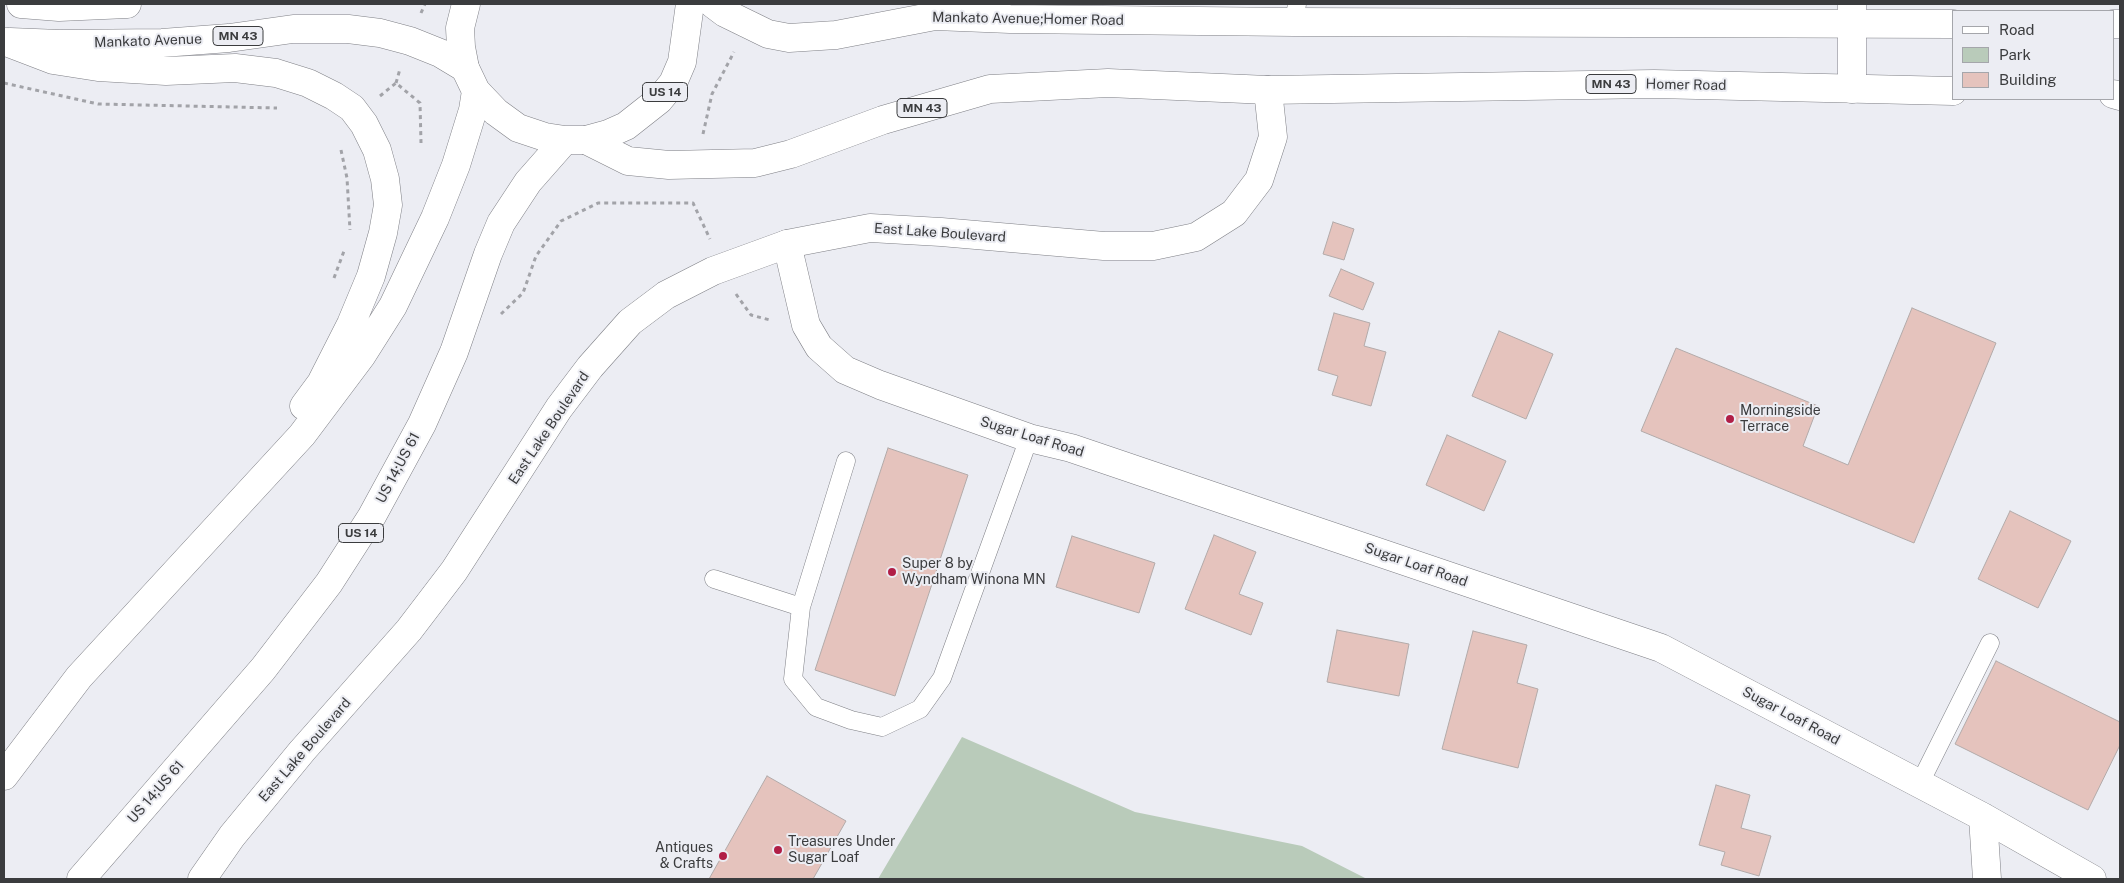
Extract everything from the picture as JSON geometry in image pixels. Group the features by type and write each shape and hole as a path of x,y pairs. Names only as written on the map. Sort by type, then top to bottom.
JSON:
{"main road":[{"path":"21,4 59,7 127,4"},
{"path":"4,776 79,676 302,435 339,388 393,306 435,218 449,183 473,110 470,79 461,47 460,28 466,4"},
{"name":"US 14","path":"470,79 496,112 518,128 545,137 575,140 608,134 626,126 659,100 672,83 682,62 690,4"},
{"name":"Mankato Avenue;Homer Road","path":"713,4 725,13 768,34 789,38 836,34 935,16 1010,19 1295,13"},
{"path":"1295,13 1852,13 1952,24"},
{"path":"1852,13 1852,89"},
{"name":"Mankato Avenue","path":"5,42 60,44 162,43 229,38 293,28 348,29 380,33 410,41 440,53 470,79"},
{"path":"5,42 53,60 98,67 166,71 236,68 276,74 308,83 334,96 352,108 364,124 377,150 385,179 388,205 383,233 371,276 351,324 321,383 283,438 273,467"},
{"name":"MN 43","path":"575,140 628,161 669,165 755,164 790,154 883,120 990,89 1108,83 1268,90"},
{"name":"Homer Road","path":"1268,90 1654,84 1952,91"},
{"name":"East Lake Boulevard","path":"202,879 232,836 302,751 409,630 454,571 559,408 590,367 630,322 666,295 713,271 787,244 870,228 1104,246 1153,246 1196,237 1234,213 1259,180 1273,137 1268,90"},
{"name":"US 14;US 61","path":"81,879 263,669 329,583 372,516 422,424 454,352 488,254 501,223 528,182 575,140"},
{"name":"Sugar Loaf Road","path":"787,244 806,325 819,347 845,370 880,385 1030,438 1071,448 1661,648 1920,783 2092,879"},
{"path":"1983,817 1987,879"}],"lane":[{"path":"846,461 801,606 793,679 816,706 851,720 882,727 920,709 942,678 1030,438"},
{"path":"714,579 801,606"},
{"path":"1920,783 1990,643"}],"path":[{"path":"420,14 425,4"},
{"path":"702,137 712,94 735,51"},
{"path":"378,98 396,83 401,66"},
{"path":"4,83 98,104 283,108"},
{"path":"396,83 420,103 421,143"},
{"path":"338,140 347,178 350,232"},
{"path":"510,307 524,292 536,256 561,221 598,203 693,203 712,242"},
{"path":"334,278 344,250"},
{"path":"738,298 750,315 770,320"}],"green space":[{"path":"962,737 1135,812 1302,846 1367,879 878,879"}],"building":[{"path":"1333,222 1354,229 1344,260 1323,254"},
{"path":"1341,269 1374,283 1363,310 1329,296"},
{"name":"Morningside Terrace","path":"1912,308 1996,343 1914,543 1641,431 1676,348 1818,406 1803,446 1848,465"},
{"path":"1334,313 1370,323 1364,346 1386,352 1371,406 1332,395 1338,376 1318,370"},
{"path":"1499,331 1553,354 1526,419 1472,396"},
{"path":"1447,435 1506,461 1484,511 1426,485"},
{"name":"Super 8 by Wyndham Winona MN","path":"888,448 968,475 895,696 815,670"},
{"path":"2010,511 2071,541 2038,608 1978,579"},
{"path":"1214,535 1256,552 1239,594 1263,603 1251,635 1185,609"},
{"path":"1072,536 1155,563 1139,613 1056,587"},
{"path":"1337,630 1409,644 1399,696 1327,682"},
{"path":"1473,631 1527,645 1517,683 1538,689 1518,768 1442,749"},
{"path":"1996,661 2120,722 2120,745 2088,810 1955,744"},
{"name":"Treasures Under Sugar Loaf","path":"767,776 846,821 813,879 709,879"},
{"path":"1716,785 1750,795 1741,828 1771,836 1759,876 1721,865 1725,852 1699,845"}],"place":[{"name":"Morningside Terrace","path":"1730,419"},
{"name":"Super 8 by Wyndham Winona MN","path":"892,572"},
{"name":"Treasures Under Sugar Loaf","path":"778,850"},
{"name":"Antiques & Crafts","path":"723,856"}]}
